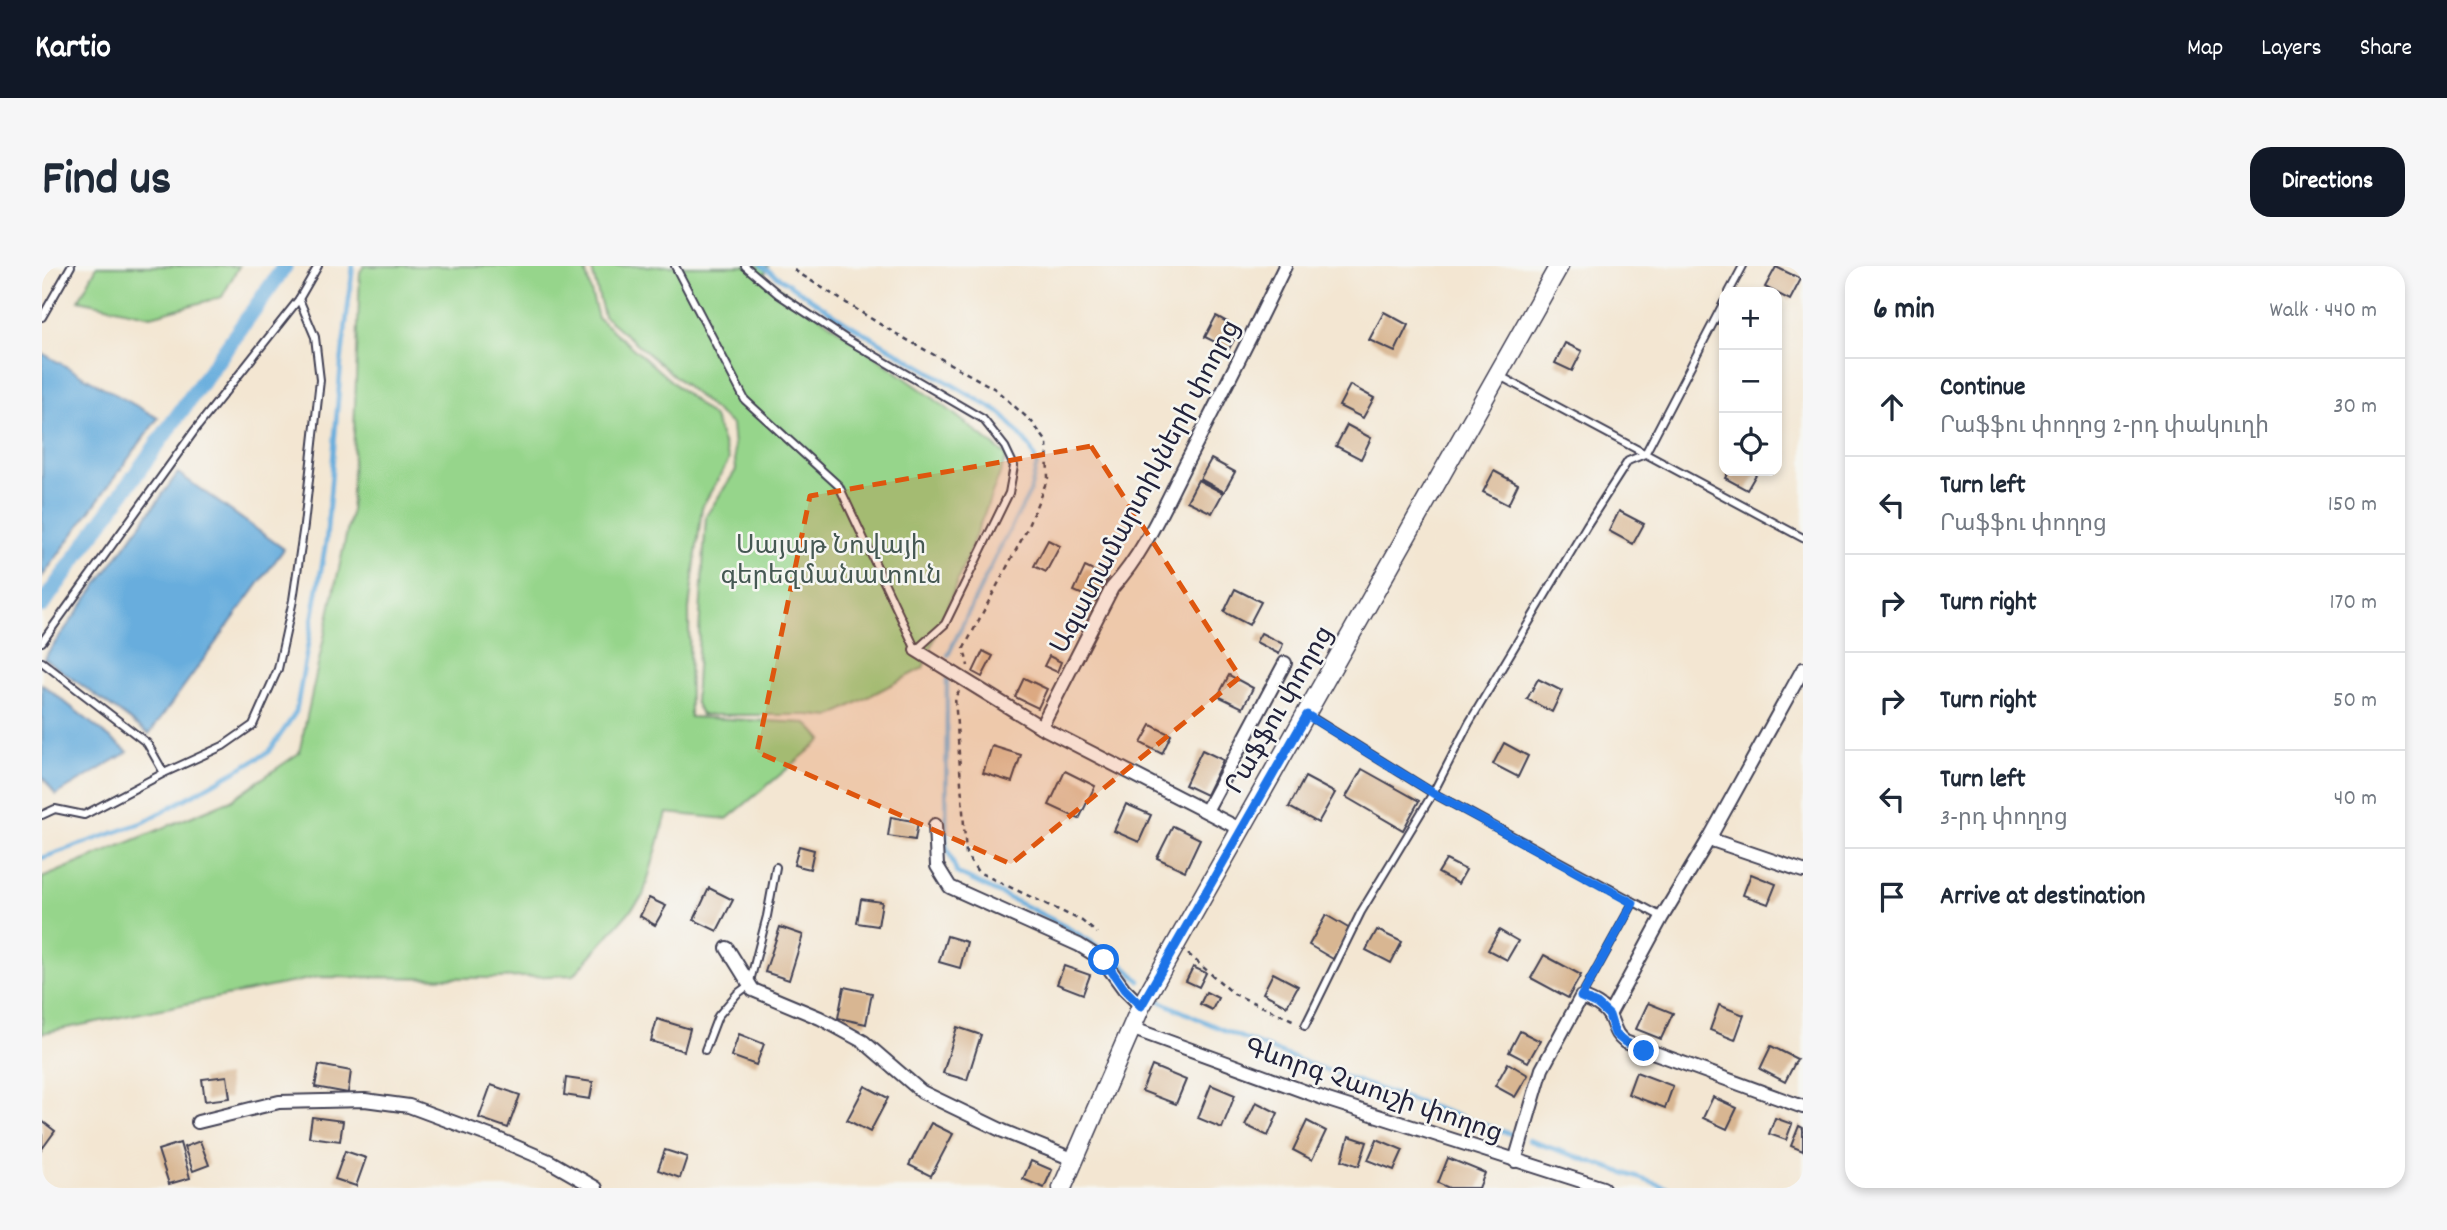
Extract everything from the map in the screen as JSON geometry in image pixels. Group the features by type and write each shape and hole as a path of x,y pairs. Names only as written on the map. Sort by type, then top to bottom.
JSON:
{"main road":[{"name":"Րաֆֆու փողոց","path":"1062,1188 1141,1006 1559,266"}],"street":[{"name":"Ազատամարտիկների փողոց","path":"1041,727 1112,588 1124,575 1146,540 1246,347 1284,266"},
{"path":"916,650 1041,727 1240,829"},
{"path":"1206,811 1285,663"},
{"path":"1609,1015 1803,669"},
{"path":"935,825 937,866 950,887 1079,945 1104,960 1124,989 1141,1006"},
{"path":"1709,839 1803,871"},
{"path":"727,947 753,990 820,1018 864,1042 922,1092 1003,1131 1075,1160"},
{"path":"1515,1161 1542,1069 1581,997 1597,1004 1609,1015 1615,1034 1625,1042 1803,1107"},
{"name":"Գևորգ Չաուշի փողոց","path":"1131,1028 1328,1100 1603,1188"},
{"path":"198,1122 279,1102 365,1100 409,1106 549,1161 596,1188"}],"lane":[{"path":"42,317 71,266"},
{"path":"42,642 195,430 299,299 318,266"},
{"path":"675,266 744,400 839,486 916,650 945,624 1009,493 1014,466 1005,447 983,419 846,339 778,293 745,266"},
{"path":"1732,287 1744,266"},
{"path":"42,815 55,809 84,816 164,773 223,746 253,724 278,669 293,600 320,380 315,337 299,299"},
{"path":"1305,1026 1361,912 1433,793 1469,723 1587,524 1628,461 1645,454 1719,312"},
{"path":"1497,374 1803,538"},
{"path":"42,662 148,743 164,773"},
{"path":"1307,715 1433,793 1662,917"},
{"path":"705,1050 718,1016 737,994 749,985 776,867"},
{"path":"1581,997 1633,903"}],"path":[{"path":"794,270 886,328 995,389 1032,422 1047,442 1048,478 1025,533 964,649 969,670 955,697 966,854 978,872 1082,921 1097,933"},
{"path":"1177,946 1234,994 1305,1026"}],"highlighted area":[{"path":"1091,446 1240,677 1011,864 757,752 810,496"}],"green space":[{"path":"97,266 239,266 222,297 151,316 79,300"},
{"path":"364,266 584,266 598,318 714,418 729,460 702,507 689,609 690,717 807,723 822,740 727,819 667,813 643,896 574,975 497,978 319,977 42,1033 42,878 231,800 299,753 351,513 360,272"},
{"name":"Սայաթ Նովայի գերեզմանատուն","path":"591,266 768,266 764,276 944,406 1007,456 923,668 830,717 701,715 695,701 706,516 736,470 732,425 604,316"}],"water":[{"path":"42,353 158,418 42,577"},
{"path":"178,473 284,549 149,734 44,658"},
{"path":"42,684 128,752 56,795 42,776"}],"building":[{"path":"1776,267 1801,279 1790,300 1782,296 1782,287 1765,287"},
{"path":"1384,312 1408,325 1395,352 1369,340"},
{"path":"1216,316 1240,329 1229,349 1205,337"},
{"path":"1565,343 1582,351 1572,371 1555,363"},
{"path":"1350,385 1374,398 1363,418 1339,406"},
{"path":"1347,425 1371,438 1361,459 1336,446"},
{"path":"1211,459 1235,472 1224,492 1200,479"},
{"path":"1494,471 1518,484 1508,505 1483,492"},
{"path":"1726,476 1755,476 1747,490 1725,478"},
{"path":"1198,480 1223,493 1212,513 1187,501"},
{"path":"1619,511 1644,524 1633,544 1609,531"},
{"path":"1048,540 1060,546 1046,572 1034,566"},
{"path":"1085,567 1108,578 1097,601 1074,591"},
{"path":"1235,589 1261,602 1249,625 1224,612"},
{"path":"1261,633 1283,644 1279,654 1256,642"},
{"path":"983,651 993,656 982,677 973,672"},
{"path":"1049,656 1061,662 1057,672 1044,666"},
{"path":"1229,675 1253,688 1243,708 1218,696"},
{"path":"1024,678 1047,689 1038,708 1015,697"},
{"path":"1538,679 1562,691 1552,712 1527,699"},
{"path":"1151,725 1171,735 1162,754 1141,743"},
{"path":"1504,743 1528,756 1518,777 1493,764"},
{"path":"992,746 1021,755 1012,782 983,773"},
{"path":"1202,750 1223,760 1206,795 1185,785"},
{"path":"1362,769 1419,801 1403,830 1346,797"},
{"path":"1065,771 1095,786 1079,819 1049,805"},
{"path":"1305,777 1335,793 1318,823 1289,807"},
{"path":"1126,804 1151,815 1139,842 1114,831"},
{"path":"891,817 918,822 915,840 888,836"},
{"path":"1173,826 1200,839 1185,871 1157,858"},
{"path":"799,846 814,850 810,869 794,865"},
{"path":"1446,860 1466,870 1458,884 1438,873"},
{"path":"1751,874 1776,884 1768,904 1743,895"},
{"path":"709,888 733,900 717,931 694,920"},
{"path":"649,898 666,906 655,925 640,916"},
{"path":"861,899 882,902 878,926 857,923"},
{"path":"1326,915 1350,929 1333,959 1309,945"},
{"path":"780,927 803,935 789,980 765,972"},
{"path":"1377,930 1402,942 1391,963 1366,950"},
{"path":"1499,930 1518,941 1507,960 1488,950"},
{"path":"947,936 967,942 960,968 939,962"},
{"path":"1544,955 1581,975 1568,998 1531,978"},
{"path":"1064,966 1090,975 1083,994 1057,984"},
{"path":"1193,967 1206,973 1199,987 1186,981"},
{"path":"1273,973 1298,986 1287,1006 1263,993"},
{"path":"844,987 872,993 866,1024 838,1018"},
{"path":"1206,992 1218,998 1212,1010 1200,1004"},
{"path":"1648,1003 1673,1013 1661,1039 1636,1029"},
{"path":"1719,1005 1744,1015 1735,1040 1710,1030"},
{"path":"657,1019 690,1029 684,1051 651,1041"},
{"path":"957,1027 981,1035 967,1080 943,1073"},
{"path":"1520,1031 1540,1041 1528,1062 1509,1052"},
{"path":"739,1034 764,1044 756,1065 731,1056"},
{"path":"1771,1046 1797,1059 1785,1082 1760,1069"},
{"path":"1508,1063 1528,1075 1515,1097 1495,1086"},
{"path":"319,1065 351,1071 348,1093 315,1087"},
{"path":"1152,1066 1186,1080 1176,1104 1142,1091"},
{"path":"1636,1072 1673,1086 1665,1108 1628,1094"},
{"path":"227,1076 230,1098 205,1101 202,1079"},
{"path":"566,1078 593,1082 590,1099 564,1095"},
{"path":"491,1085 520,1095 508,1128 479,1118"},
{"path":"1211,1085 1235,1095 1222,1128 1198,1118"},
{"path":"865,1086 888,1098 870,1132 847,1120"},
{"path":"1713,1097 1737,1108 1727,1129 1703,1118"},
{"path":"1256,1102 1278,1113 1268,1136 1245,1125"},
{"path":"312,1117 343,1121 340,1141 309,1137"},
{"path":"1775,1118 1792,1124 1786,1140 1769,1134"},
{"path":"42,1121 55,1131 42,1149"},
{"path":"1307,1121 1326,1131 1312,1160 1293,1150"},
{"path":"931,1123 953,1134 931,1176 909,1165"},
{"path":"1799,1126 1803,1128 1803,1151 1791,1146"},
{"path":"1349,1136 1367,1142 1359,1166 1342,1160"},
{"path":"1377,1139 1403,1150 1394,1170 1368,1160"},
{"path":"200,1141 209,1165 193,1171 184,1147"},
{"path":"180,1143 190,1178 169,1184 158,1150"},
{"path":"665,1150 687,1157 680,1178 658,1170"},
{"path":"345,1151 366,1158 356,1186 335,1179"},
{"path":"1448,1158 1485,1173 1479,1188 1449,1188 1438,1183"},
{"path":"1031,1161 1052,1170 1044,1188 1023,1179"}],"waterway":[{"path":"42,605 285,266"},
{"path":"42,858 144,822 269,752 296,712 326,542 341,364 353,266"},
{"path":"762,266 849,324 1002,414 1030,447 1037,464 1030,492 948,655"},
{"path":"947,678 946,845 957,873 1078,934 1101,948 1140,981"},
{"path":"1160,1001 1292,1058 1519,1137"},
{"path":"1528,1140 1668,1188"}],"route":[{"path":"1104,960 1124,989 1141,1006 1307,715 1433,793 1633,903 1581,997 1597,1004 1609,1015 1615,1034 1644,1051"}]}
